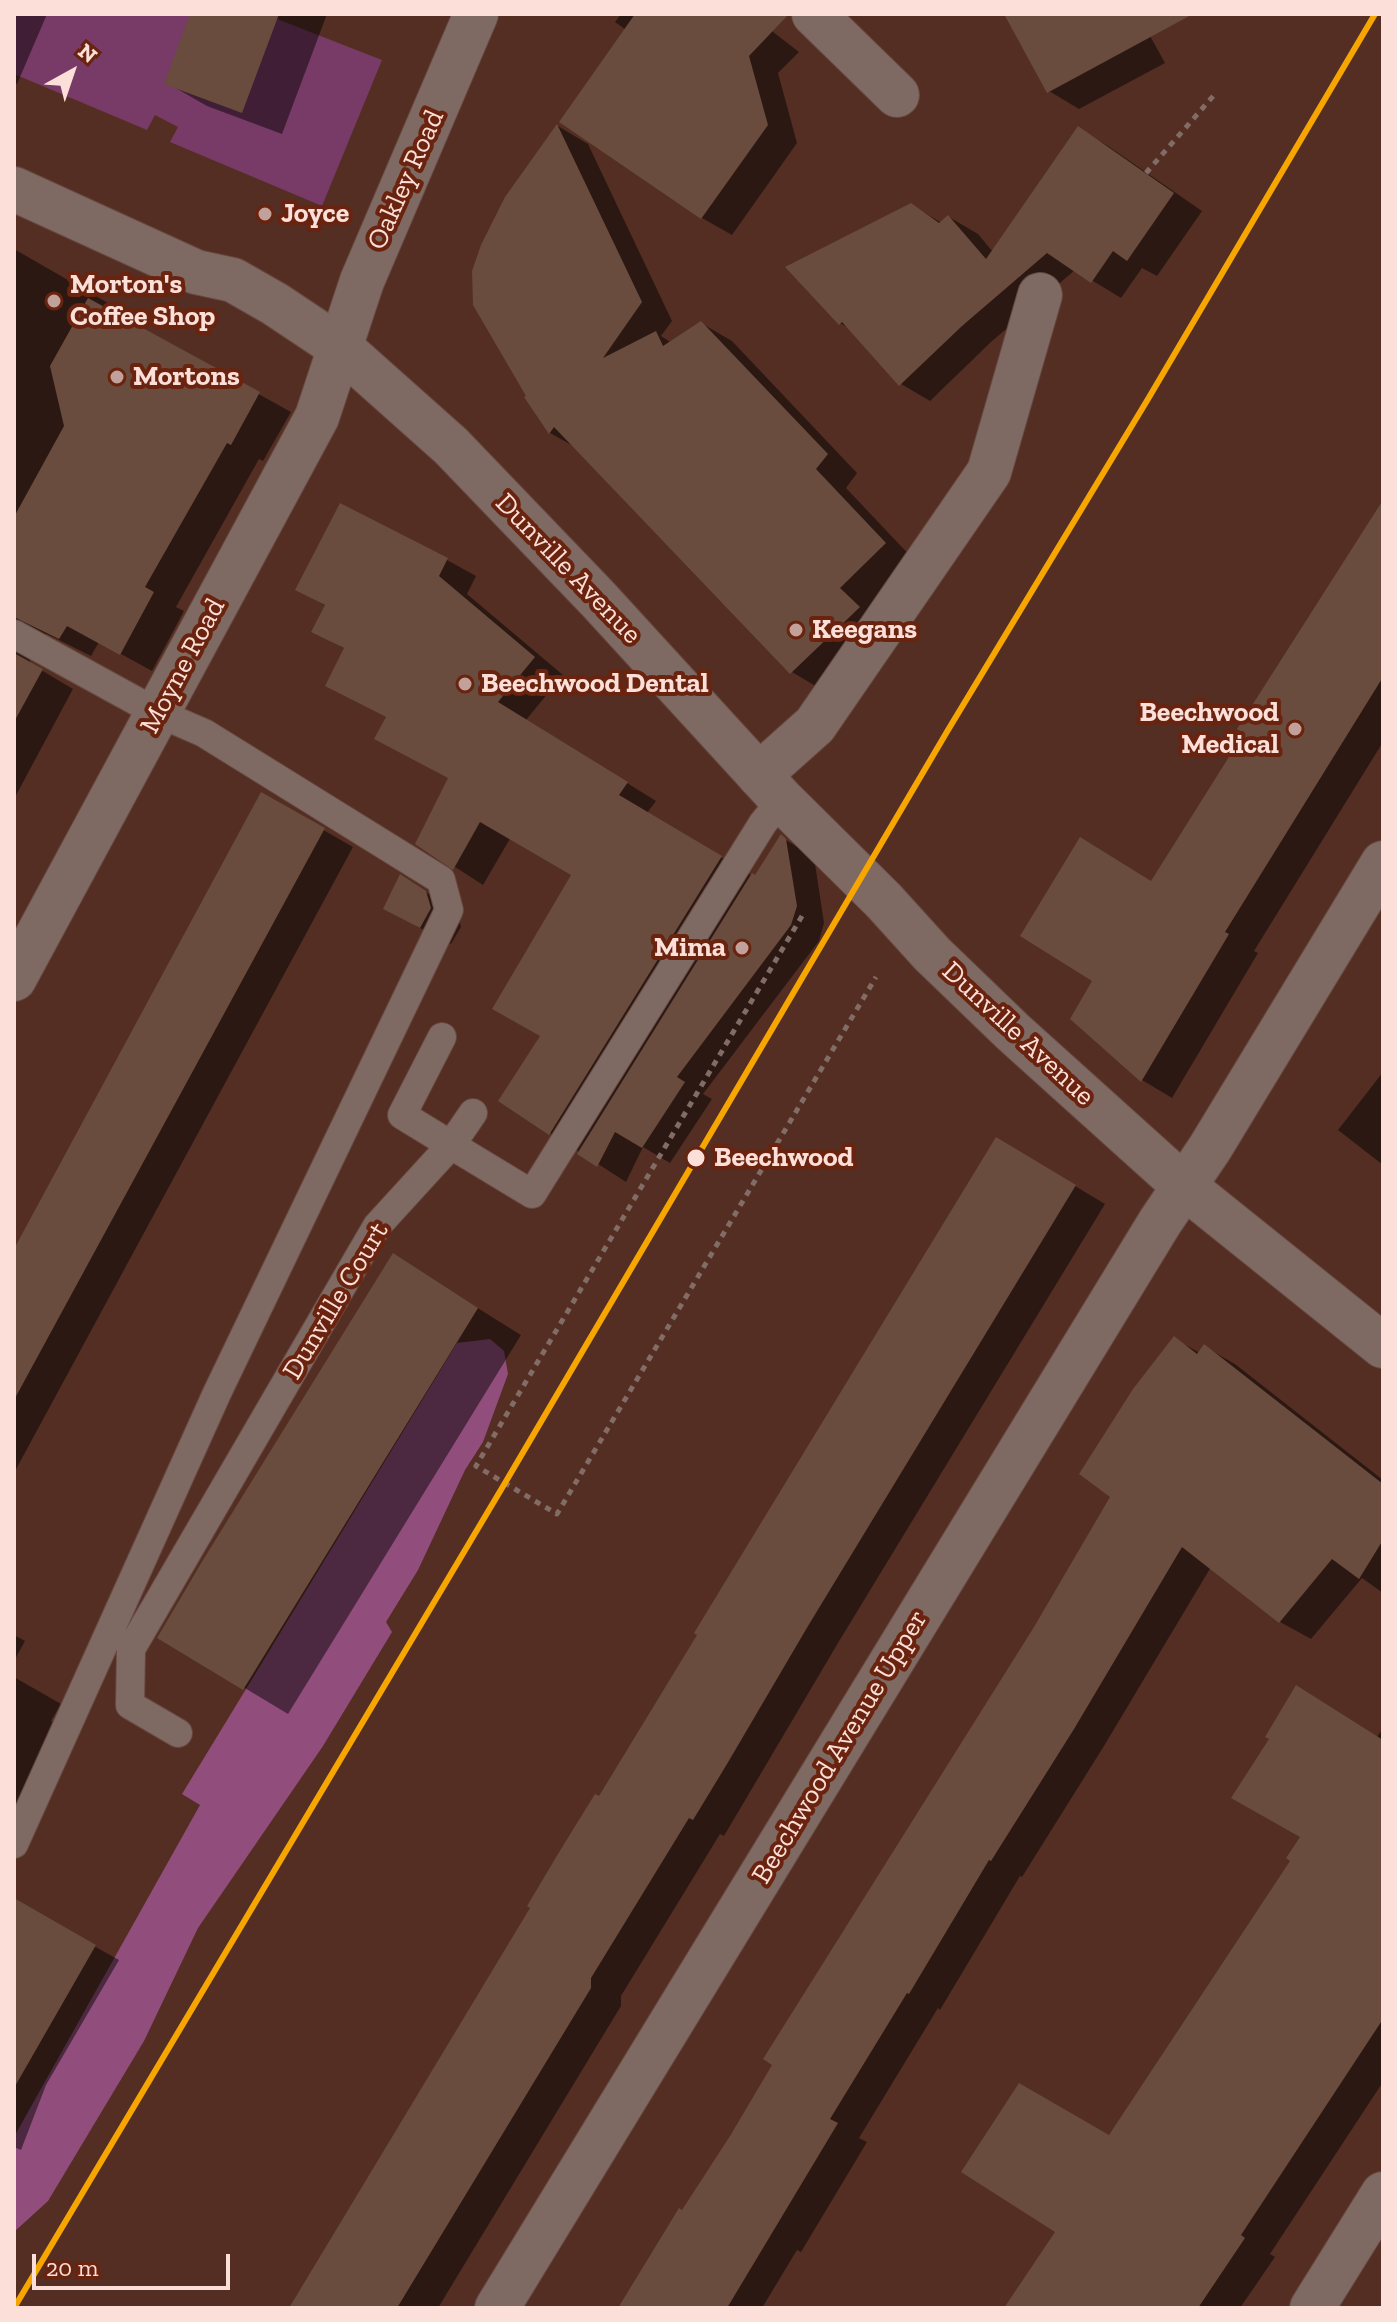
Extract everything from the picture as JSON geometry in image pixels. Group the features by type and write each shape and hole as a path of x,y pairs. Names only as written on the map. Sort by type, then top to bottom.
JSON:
{"street":[{"name":"Oakley Road","path":"341,348 362,281 476,14"},
{"path":"814,14 897,95"},
{"name":"Dunville Avenue","path":"14,189 196,272 233,280 341,348 451,446 598,599 771,787 932,954 1013,1032 1185,1187 1383,1346"},
{"path":"771,787 989,472 1040,295"},
{"name":"Moyne Road","path":"14,979 317,417 341,348"},
{"name":"Beechwood Avenue Upper","path":"497,2308 1160,1222 1185,1187 1383,863"},
{"path":"1312,2308 1383,2194"}],"lane":[{"path":"14,634 158,713 204,733 441,880 449,910 217,1393 14,1844"},
{"path":"442,1037 402,1115 532,1194 755,836 771,787"},
{"path":"451,1145 473,1113"},
{"name":"Dunville Court","path":"178,1733 130,1705 131,1649 377,1226 451,1145"}],"path":[{"path":"1146,173 1215,94"},
{"path":"802,916 476,1466 557,1514 882,965"}],"shaded area":[{"path":"14,14 190,14 277,19 382,60 322,206 170,142 178,127 155,115 147,130 14,74"},
{"path":"490,1339 504,1351 508,1374 483,1442 465,1470 418,1570 386,1622 392,1632 323,1746 198,1928 144,2041 48,2201 14,2232 14,2137 200,1805 182,1794 457,1343"}],"building":[{"path":"190,14 279,14 242,113 164,84"},
{"path":"635,14 789,14 749,56 768,125 701,219 559,122"},
{"path":"1004,14 1193,14 1047,93"},
{"path":"557,124 642,302 603,358 656,331 663,346 701,321 828,454 816,469 886,543 840,588 860,607 790,674 554,427 549,434 524,397 473,305 472,271 481,245 505,197"},
{"path":"1078,126 1174,193 1127,261 1113,251 1091,283 1047,253 962,326 899,386 842,322 839,325 785,267 911,203 939,223 948,215 986,259"},
{"path":"88,298 260,392 231,445 227,443 145,587 154,592 120,655 67,626 59,639 14,617 14,517 64,426 50,366"},
{"path":"1383,500 1383,677 1225,932 1229,934 1141,1082 1070,1019 1092,981 1020,936 1080,837 1151,881 1244,733 1237,729"},
{"path":"340,503 448,558 439,576 535,657 498,702 628,782 619,795 722,856 549,1135 498,1101 540,1036 492,1009 571,875 480,822 453,870 415,844 448,778 374,739 386,717 325,686 344,648 311,632 325,605 295,590"},
{"path":"14,653 43,669 14,722"},
{"path":"261,792 325,828 14,1400 14,1249"},
{"path":"781,834 786,839 797,906 791,925 677,1077 685,1082 642,1148 615,1132 597,1167 577,1154 752,873 755,875"},
{"path":"400,874 426,891 431,908 420,928 383,909"},
{"path":"996,1137 1076,1185 727,1764 693,1820 689,1818 591,1978 591,1988 397,2308 289,2308 530,1908 527,1906 561,1849 595,1794 599,1796 697,1635 694,1633"},
{"path":"393,1253 478,1308 243,1690 157,1638"},
{"path":"1174,1336 1197,1354 1204,1344 1383,1484 1383,1540 1359,1579 1332,1559 1279,1623 1182,1547 1074,1729 989,1860 830,2119 838,2123 727,2308 618,2308 679,2208 682,2210 730,2136 772,2065 763,2059 1034,1627 1110,1497 1079,1474 1133,1389"},
{"path":"1296,1685 1383,1740 1383,2019 1241,2235 1245,2238 1198,2308 1004,2308 1055,2232 961,2172 1019,2083 1109,2135 1290,1861 1286,1858 1300,1837 1231,1798 1269,1739 1265,1737"},
{"path":"14,1898 96,1945 14,2088"}],"transit line":[{"path":"14,2308 1375,14"}],"place":[{"name":"Joyce","path":"265,214"},
{"name":"Morton's Coffee Shop","path":"54,301"},
{"name":"Mortons","path":"117,377"},
{"name":"Keegans","path":"796,630"},
{"name":"Beechwood Dental","path":"465,684"},
{"name":"Beechwood Medical","path":"1295,729"},
{"name":"Mima","path":"742,948"},
{"name":"Beechwood","path":"696,1158"}]}
